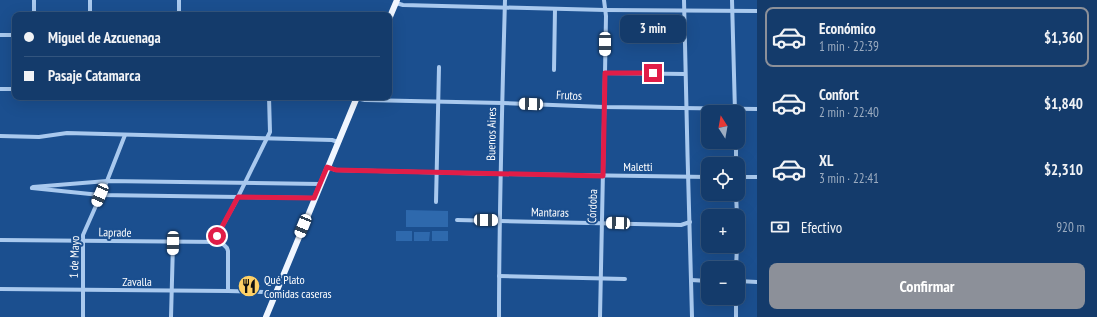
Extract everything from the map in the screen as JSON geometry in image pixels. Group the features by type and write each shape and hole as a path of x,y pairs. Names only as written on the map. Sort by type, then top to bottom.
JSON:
{"main road":[{"path":"392,12 396,2"},
{"path":"266,317 356,100"}],"street":[{"path":"34,0 34,12"},
{"path":"90,0 90,12"},
{"path":"179,0 179,12"},
{"name":"Buenos Aires","path":"499,317 501,220 500,174 505,0"},
{"name":"Córdoba","path":"600,317 605,73 604,0"},
{"path":"684,0 685,109 692,317"},
{"path":"732,0 735,105"},
{"path":"396,2 403,5 556,9 757,11"},
{"path":"554,70 556,9"},
{"path":"0,35 12,35"},
{"path":"436,202 439,67"},
{"path":"605,73 685,74"},
{"path":"0,89 12,89"},
{"path":"228,291 228,251 221,242 217,242 217,236 268,138 270,132 269,100"},
{"name":"Frutos","path":"365,100 701,110"},
{"name":"Frutos","path":"745,111 757,110"},
{"path":"0,136 39,138 67,133 332,140 338,142"},
{"name":"1 de Mayo","path":"83,317 83,235 107,181 125,135"},
{"name":"Maletti","path":"327,167 336,170 701,177"},
{"path":"745,177 757,177"},
{"path":"314,198 100,195 32,188 107,181 320,184"},
{"name":"Mantaras","path":"457,220 681,225 690,222"},
{"name":"Laprade","path":"0,240 173,243 217,242"},
{"path":"171,317 173,243"},
{"path":"499,276 626,279"},
{"path":"691,280 701,281"},
{"path":"745,281 757,282"},
{"name":"Zavalla","path":"0,289 228,291 264,292 274,295"},
{"path":"736,305 736,317"}],"shaded area":[{"path":"406,210 448,211 448,227 406,227"},
{"path":"396,231 412,231 412,241 396,241"},
{"path":"432,231 448,231 448,241 432,241"},
{"path":"414,232 430,232 429,241 414,241"}],"place":[{"name":"Qué Plato Comidas caseras","path":"249,286"}],"route":[{"path":"217,236 238,197 314,198 327,167 336,170 603,176 605,73 653,73"}]}
